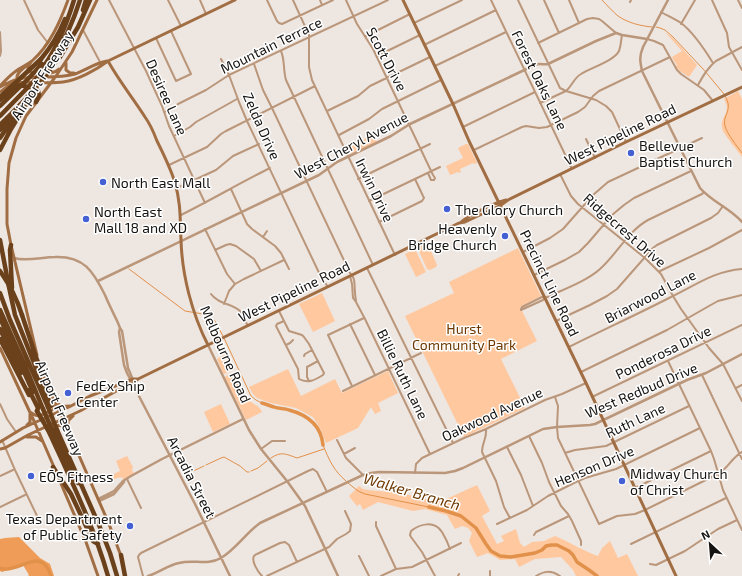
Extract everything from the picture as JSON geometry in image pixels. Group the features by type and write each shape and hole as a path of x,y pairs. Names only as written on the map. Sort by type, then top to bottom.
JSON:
{"highway":[{"path":"0,121 48,68 69,31 80,0"},
{"path":"0,138 53,67 68,43 80,20 86,0"},
{"name":"Airport Freeway","path":"0,150 8,133 55,56 78,27 90,0"},
{"path":"0,97 41,59 48,50 56,38 69,8 74,1"},
{"name":"Airport Freeway","path":"55,56 74,1"},
{"path":"0,106 43,65 55,56"},
{"path":"0,116 36,79 55,56"},
{"name":"Airport Freeway","path":"0,112 30,82 43,65"},
{"path":"0,100 15,87 20,85 36,89 38,91 39,95 36,102"},
{"path":"0,125 37,87"},
{"path":"0,130 33,93"},
{"path":"0,240 12,301 44,409"},
{"path":"11,245 11,285 19,323"},
{"path":"0,271 15,296 41,369"},
{"name":"Airport Freeway","path":"0,293 44,409 44,423 53,432 88,500 117,576"},
{"path":"0,302 10,320"},
{"path":"0,310 53,432"},
{"path":"0,318 44,409"},
{"path":"0,329 38,408 44,409"},
{"name":"Airport Freeway","path":"0,339 44,409 52,416 53,432 98,544 108,576"},
{"path":"53,466 72,494 93,541 98,544"},
{"path":"121,555 126,576"}],"main road":[{"name":"Airport Freeway","path":"0,87 16,71 32,61 42,50 57,27 68,0"},
{"name":"Airport Freeway","path":"97,0 66,62 21,125 9,163 6,206 7,224 11,245 41,369 115,537 121,555"},
{"path":"0,92 14,83 63,82 72,79 230,1 235,0"},
{"name":"Precinct Line Road","path":"403,0 581,372 676,576"},
{"path":"32,61 28,67 28,71 37,73 56,72 66,62"},
{"path":"19,83 17,75 32,61"},
{"path":"0,87 17,78 68,76 100,62 108,61"},
{"name":"Melbourne Road","path":"108,61 146,118 177,188 180,207 181,241 187,283 202,334 208,345"},
{"path":"66,62 66,70 76,73"},
{"name":"West Pipeline Road","path":"1,441 35,422 60,412 95,394 138,379 350,275 395,255 460,223 464,219 508,200 742,87"},
{"path":"0,348 35,422 86,542 98,576"},
{"name":"West Pipeline Road","path":"0,449 5,448 80,411 132,381"},
{"path":"93,404 92,400 95,394"},
{"path":"30,412 39,416 52,410 55,405 53,398"},
{"path":"53,398 61,406 70,406"},
{"path":"68,430 68,421 80,411"},
{"path":"23,428 30,422 30,412"},
{"path":"42,441 41,436 43,432 60,425 68,430"},
{"path":"25,437 36,437 42,441"}],"street":[{"path":"24,0 38,30 48,42"},
{"name":"Desiree Lane","path":"109,0 146,71 167,122 205,203"},
{"path":"168,0 181,26"},
{"path":"200,0 206,14"},
{"path":"267,0 279,23 284,23 333,0"},
{"name":"Irwin Drive","path":"293,0 309,32 310,76 395,255"},
{"path":"320,0 322,5"},
{"name":"Scott Drive","path":"346,0 359,27 366,36 377,56 432,171"},
{"name":"Mountain Terrace","path":"164,112 206,90 230,75 388,0"},
{"path":"414,23 462,0"},
{"name":"Forest Oaks Lane","path":"491,0 572,169"},
{"path":"518,0 560,88 604,104 609,108 626,142"},
{"path":"544,0 559,33"},
{"path":"569,0 579,23"},
{"path":"668,0 642,47 640,56 642,71 698,184 704,192 733,213 742,222"},
{"path":"681,24 695,0"},
{"path":"712,0 727,33 729,47 742,70"},
{"path":"738,0 742,8"},
{"path":"424,45 496,10"},
{"path":"661,12 686,28 704,48 713,63"},
{"path":"366,36 410,14"},
{"path":"538,43 579,23 590,19 599,19 616,33 654,41 663,45 675,67 681,74 706,91 713,101"},
{"path":"83,30 100,62"},
{"path":"156,38 176,81 191,74 171,31"},
{"path":"0,32 0,56"},
{"path":"435,66 506,32"},
{"name":"West Cheryl Avenue","path":"98,282 319,175 337,162 391,136 410,124 537,64 548,64 616,33"},
{"path":"377,56 420,35"},
{"path":"540,103 566,91 580,74 616,55 619,50 622,35"},
{"path":"698,85 713,63 742,47"},
{"path":"281,51 284,60 285,77 373,265"},
{"path":"327,111 358,96 370,86 430,57"},
{"path":"474,150 522,127 543,128 551,125 578,112 599,91 670,57"},
{"name":"Zelda Drive","path":"221,59 230,75 237,99 247,121 321,276 328,287"},
{"name":"Billie Ruth Lane","path":"254,64 263,90 350,275 356,302 430,454"},
{"path":"339,135 368,119 382,109 441,80"},
{"path":"168,166 206,147 221,134 315,86"},
{"path":"463,127 535,92"},
{"path":"174,136 237,99"},
{"path":"523,252 558,234 567,226 597,191 608,182 702,138"},
{"path":"586,139 595,158"},
{"path":"177,188 216,170 233,156 259,144"},
{"path":"358,179 430,144"},
{"path":"369,201 440,167"},
{"path":"180,215 270,168"},
{"path":"428,173 431,180 434,180 435,178 432,171"},
{"path":"534,275 579,252 588,244 615,212 626,203 691,171"},
{"name":"Ridgecrest Drive","path":"560,174 572,198 582,208 660,271 673,296 688,319 705,343 723,364 742,401"},
{"path":"379,222 422,201 424,197 415,179"},
{"path":"231,189 250,226 275,246 281,253 289,269"},
{"path":"545,298 542,297 522,307 521,310 594,274 609,261 634,230 644,222 704,192"},
{"path":"556,321 613,292 622,284 653,248 711,218 718,213 723,206"},
{"path":"205,229 227,274 234,284"},
{"path":"660,271 709,248 742,230"},
{"path":"263,237 267,231"},
{"path":"215,250 230,244 236,246 254,259 261,271"},
{"name":"Arcadia Street","path":"20,260 55,256 71,258 85,265 93,273 122,331 128,368 135,388 230,576"},
{"path":"14,258 20,260 17,267"},
{"path":"224,304 227,295 234,284 284,260"},
{"path":"367,268 453,443"},
{"path":"656,268 666,268"},
{"name":"Briarwood Lane","path":"569,347 673,296 714,274 733,269 742,269"},
{"path":"211,294 217,300 240,311 248,326"},
{"path":"581,372 667,330 713,304 742,295"},
{"path":"279,311 284,321 289,331 304,337 318,361 324,375 310,381 299,379 298,369 276,326 284,321"},
{"path":"352,386 328,335 364,317"},
{"path":"350,324 375,375"},
{"name":"Ponderosa Drive","path":"592,397 742,325"},
{"path":"286,345 293,340"},
{"name":"Melbourne Road","path":"208,345 252,436 303,503 338,576"},
{"path":"304,356 312,350"},
{"path":"343,391 422,353"},
{"name":"West Redbud Drive","path":"148,576 180,562 209,562 221,558 230,551 249,531 260,523 363,475 379,472 440,473 464,468 544,429 590,425 603,420 693,377 702,375 742,354"},
{"path":"310,381 307,377 306,368 318,361"},
{"path":"668,361 711,451 726,498 742,530"},
{"path":"702,375 741,453 742,458"},
{"name":"Oakwood Avenue","path":"415,472 416,464 430,454 586,383"},
{"path":"736,388 742,385"},
{"path":"555,397 558,406 558,438 599,524 617,516 635,514 645,510 718,474 723,471 734,457 741,453"},
{"path":"0,404 7,419 16,432"},
{"name":"Ruth Lane","path":"565,453 575,450 606,446 690,406"},
{"path":"99,500 114,494 126,479 170,455 243,419"},
{"name":"Henson Drive","path":"497,524 579,481 624,465 700,428"},
{"path":"486,429 486,436 482,449 484,458 496,481 504,507 510,518"},
{"path":"529,436 554,493 562,508 569,516 581,541 581,545"},
{"path":"337,440 348,461 363,475"},
{"path":"1,441 38,518"},
{"path":"261,449 272,442 285,441"},
{"path":"507,447 533,506"},
{"path":"344,454 355,448"},
{"path":"635,488 711,451"},
{"path":"143,576 138,557 141,553 308,471 313,469 317,472 327,492"},
{"path":"0,476 13,470"},
{"path":"126,479 141,508"},
{"path":"0,507 25,495"},
{"path":"631,544 726,498"},
{"path":"267,576 329,547 337,539 350,531 351,524 345,511"},
{"path":"534,535 536,532 569,516"},
{"path":"650,564 656,565 685,551 718,529 737,520"},
{"path":"376,522 376,526 396,569"},
{"path":"435,576 410,533 422,525 433,525 440,529 450,549"},
{"path":"262,576 254,563 254,556 281,542 288,544 297,562"},
{"path":"381,576 396,569 412,567 461,543"},
{"path":"359,556 369,576"},
{"path":"490,571 490,576"},
{"path":"536,576 543,572 548,572 560,576"}],"green space":[{"path":"665,32 673,38 697,65 689,77 676,67 677,65 672,57 682,51"},
{"path":"738,91 742,99 742,157 722,128 727,108 724,99"},
{"path":"373,135 377,142 348,155 345,148"},
{"path":"468,144 477,163 473,163 460,169 461,172 459,173 450,175 446,166 463,158 458,148"},
{"path":"425,243 428,244 437,265 430,270 427,269 418,249 419,246"},
{"name":"Hurst Community Park","path":"518,248 541,296 520,307 537,341 501,359 525,408 464,437 405,316 454,293 449,282"},
{"path":"415,249 426,272 416,277 405,254"},
{"path":"322,293 335,321 313,332 299,304"},
{"path":"227,353 235,369 224,374 217,359"},
{"path":"288,369 301,396 335,379 342,393 388,371 398,393 378,403 381,411 375,414 371,407 358,428 326,443 321,430 313,417 296,408 271,403 257,398 249,387"},
{"path":"236,371 245,394 262,412 246,420 225,378"},
{"path":"221,404 230,424 213,432 204,412"},
{"path":"127,456 133,467 132,470 134,473 123,480 123,478 116,478 113,480 110,476 120,471 116,461"},
{"path":"477,485 490,511 482,516 497,544 504,541 501,536 516,529 520,543 524,547 532,542 544,541 555,536 598,556 602,548 610,541 618,558 627,554 638,576 576,576 573,570 561,557 535,559 519,567 515,559 500,560 488,553 477,557 469,541 472,533 468,528 462,526 455,529 447,515 425,509 413,511 378,502 363,510 360,504 357,506 349,496 359,486 368,490 400,493 431,500 444,500"}],"shaded area":[{"path":"19,537 40,558 50,564 54,576 28,576 29,575 23,565 2,572 0,571 0,539"}],"waterway":[{"path":"602,0 616,14 626,21 652,27"},
{"path":"656,27 665,30 673,37 724,94"},
{"path":"725,96 728,105 725,126 742,153"},
{"name":"Walker Branch","path":"129,269 185,311 209,316 215,321 223,336"},
{"name":"Walker Branch","path":"224,338 251,396 262,403"},
{"name":"Walker Branch","path":"262,403 276,408 287,409 308,418 320,432 323,445"},
{"name":"Walker Branch","path":"323,445 332,465 346,481"},
{"path":"271,458 278,454 287,454 297,458 324,449"},
{"path":"206,465 224,457 249,472"},
{"path":"251,471 267,461"},
{"path":"189,473 204,466"},
{"name":"Walker Branch","path":"348,483 358,491 365,494 429,507"},
{"name":"Walker Branch","path":"429,507 461,516 476,528 491,551 500,556 511,557 535,553 542,550 546,546 557,545 569,551 577,562 597,576"},
{"path":"0,568 13,568 38,561 47,567 51,576"}],"place":[{"name":"Bellevue Baptist Church","path":"631,153"},
{"name":"North East Mall","path":"103,182"},
{"name":"The Glory Church","path":"447,209"},
{"name":"North East Mall 18 and XD","path":"86,219"},
{"name":"Heavenly Bridge Church","path":"505,236"},
{"name":"FedEx Ship Center","path":"68,393"},
{"name":"EŌS Fitness","path":"31,476"},
{"name":"Midway Church of Christ","path":"622,481"},
{"name":"Texas Department of Public Safety","path":"130,526"}]}
